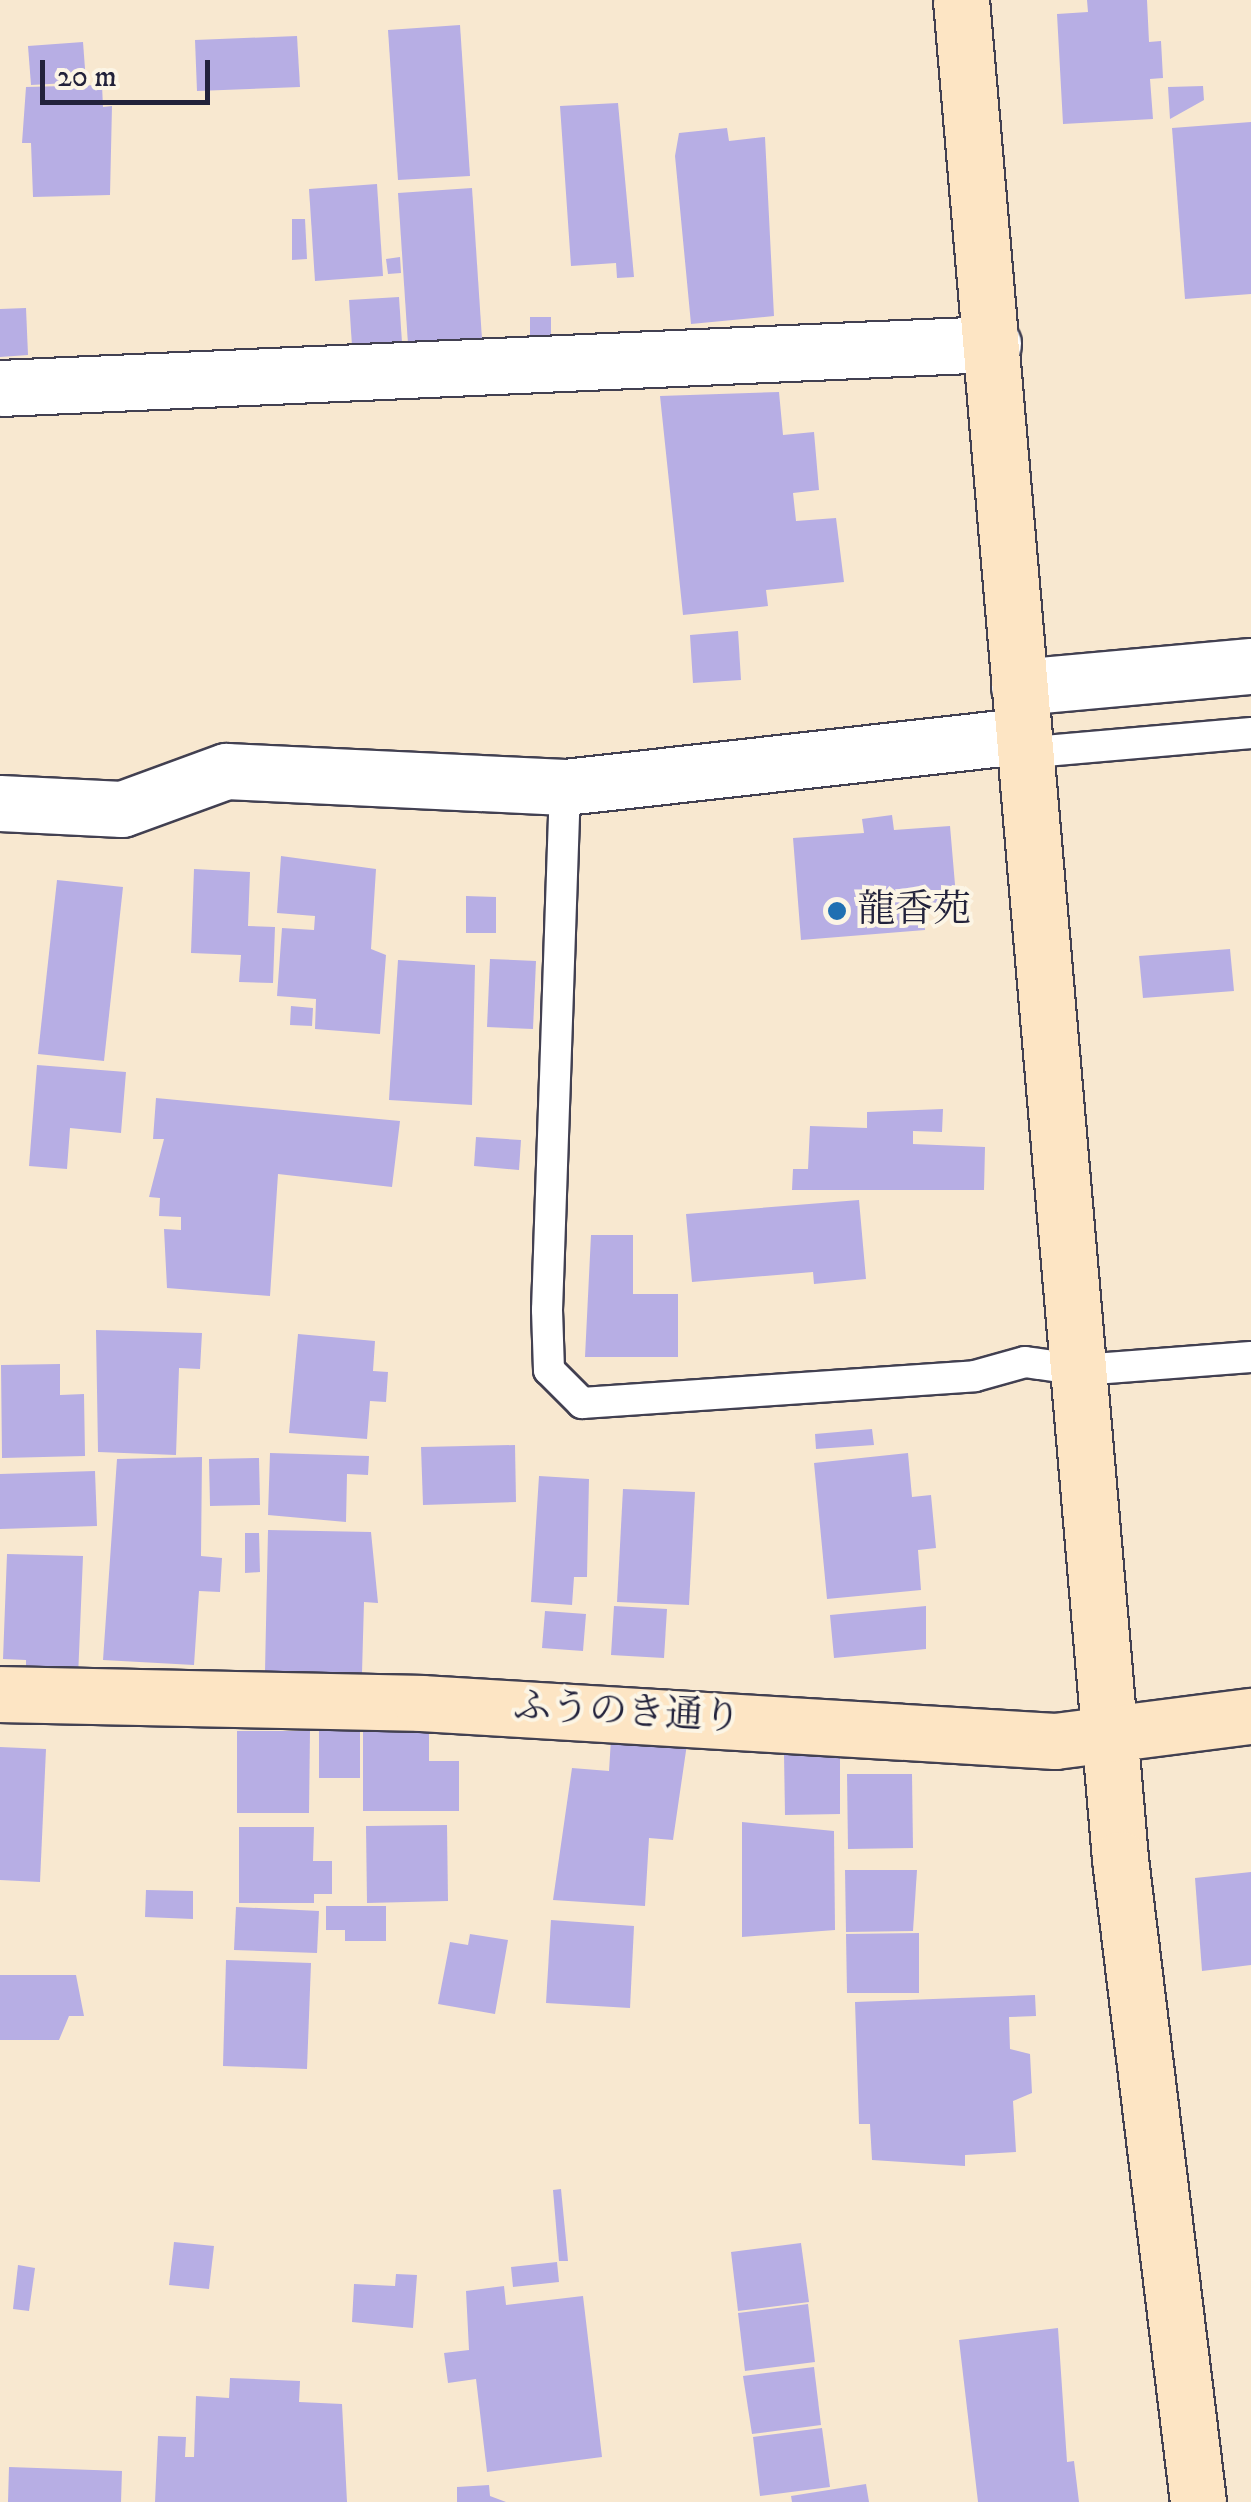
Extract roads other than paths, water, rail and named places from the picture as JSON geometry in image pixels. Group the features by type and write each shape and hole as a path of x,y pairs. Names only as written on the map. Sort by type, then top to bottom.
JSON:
{"street":[{"path":"961,0 1109,1733 1198,2502"},
{"path":"0,388 993,344"},
{"path":"0,803 122,810 226,771 565,787 1020,726 1251,666"},
{"name":"ふうのき通り","path":"0,1694 422,1703 1056,1741 1251,1716"}],"lane":[{"path":"1020,726 1251,733"},
{"path":"565,787 549,1370 582,1403 975,1376 1026,1362 1081,1370 1251,1357"}],"place":[{"name":"龍香苑","path":"837,911"}]}
